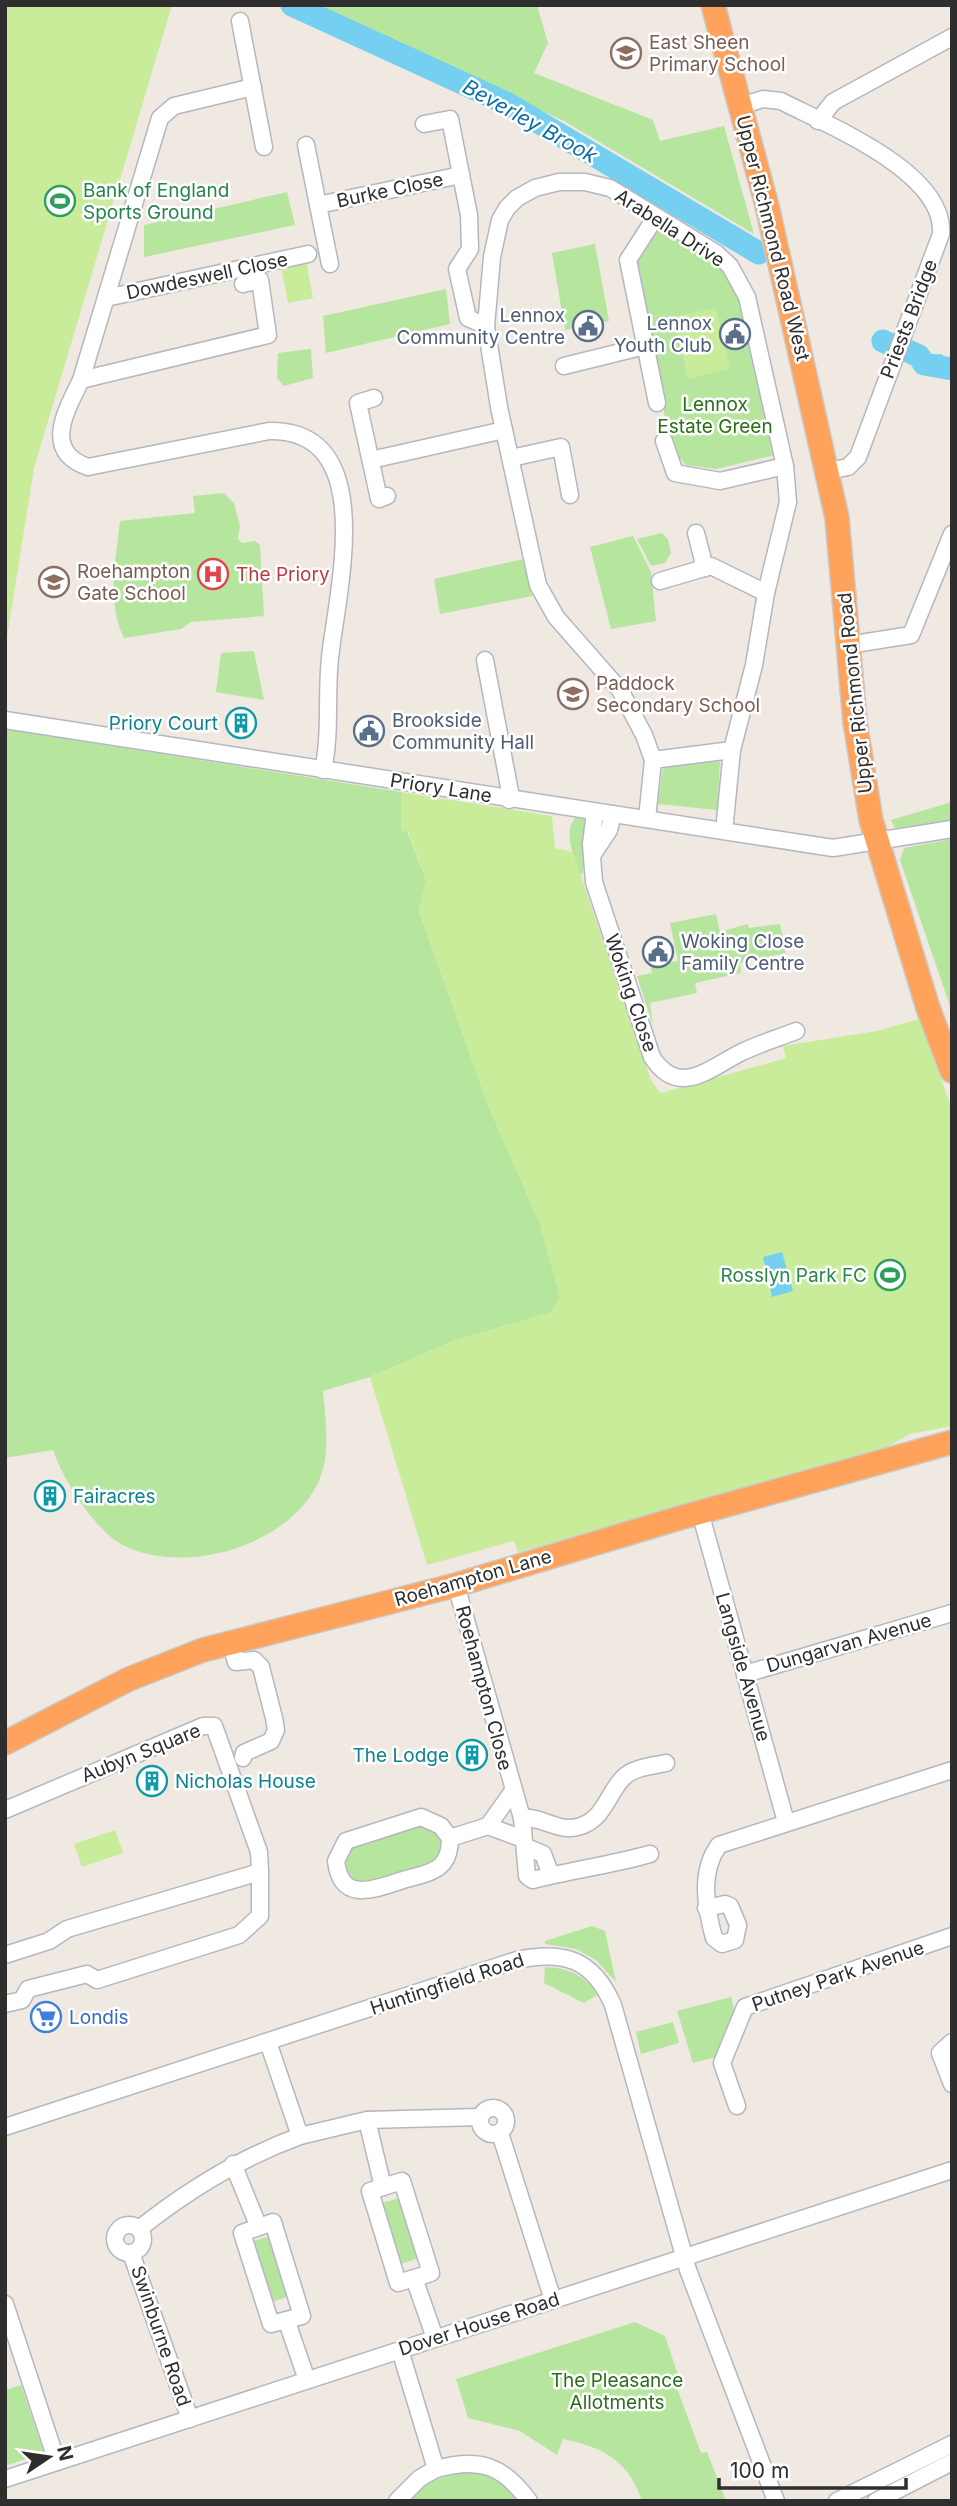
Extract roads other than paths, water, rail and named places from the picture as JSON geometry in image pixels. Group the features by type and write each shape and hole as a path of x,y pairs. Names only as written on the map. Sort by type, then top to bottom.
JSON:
{"highway":[{"name":"Upper Richmond Road West","path":"713,5 741,106 828,471"},
{"name":"Upper Richmond Road","path":"828,471 841,551 862,773 876,841 952,1071"},
{"name":"Roehampton Lane","path":"5,1743 153,1668 229,1642 456,1585 700,1512 952,1442"}],"street":[{"path":"240,21 264,147"},
{"path":"818,121 833,102 952,37"},
{"name":"Dowdeswell Close","path":"253,87 174,106 164,112 81,380 62,420 62,440 66,454 75,462 88,467 269,430 296,433 323,448 334,470 340,495 346,554 330,658 323,770"},
{"name":"Priests Bridge","path":"741,106 763,99 781,101 889,158 947,218 858,457 848,467 828,471"},
{"name":"Burke Close","path":"424,124 450,119 469,215 470,249 457,269 468,318 486,326"},
{"name":"Burke Close","path":"306,145 330,264"},
{"name":"Burke Close","path":"318,205 461,175"},
{"name":"Arabella Drive","path":"653,760 620,691 556,617 538,585 504,430 486,326 492,257 500,220 517,198 536,188 559,182 585,182 610,188 716,253 730,266 742,284 785,466 788,502 766,593 754,665 732,750 724,831"},
{"path":"655,218 628,260 657,403"},
{"path":"470,249 492,257"},
{"name":"Dowdeswell Close","path":"106,298 308,254"},
{"name":"Dowdeswell Close","path":"81,380 268,335 260,280 243,284"},
{"path":"564,366 645,346"},
{"path":"374,398 358,403 379,499 387,496"},
{"path":"371,460 504,430"},
{"path":"663,441 675,473 720,481 785,466"},
{"path":"511,458 561,447 570,495"},
{"path":"696,533 705,568"},
{"path":"848,645 911,635 952,534"},
{"path":"660,581 711,566 766,593"},
{"path":"485,660 510,792 509,800"},
{"name":"Priory Lane","path":"5,720 833,848 952,829"},
{"path":"647,819 653,760 732,750"},
{"name":"Woking Close","path":"595,811 591,844 597,894 652,1057 665,1073 684,1078 701,1074 740,1053 796,1031"},
{"path":"593,854 609,830 612,814"},
{"name":"Langside Avenue","path":"700,1512 786,1822"},
{"name":"Roehampton Close","path":"456,1585 522,1818 525,1831 523,1858 529,1879 551,1875"},
{"name":"Dungarvan Avenue","path":"745,1674 952,1613"},
{"path":"229,1642 236,1662 254,1660 261,1667 276,1730 271,1741 244,1753 243,1758"},
{"name":"Aubyn Square","path":"5,1810 203,1726 214,1726 259,1852 260,1872 260,1916 239,1935 97,1980 87,1974 28,1989 22,2000 5,2004"},
{"path":"522,1818 567,1829 580,1826 598,1815 624,1777 633,1771 666,1763"},
{"path":"706,1908 704,1897 719,1844 952,1770"},
{"name":"Roehampton Close","path":"488,1826 513,1791"},
{"path":"410,1819 432,1819 450,1838 449,1851 436,1868 368,1891 346,1885 337,1870 338,1853 346,1841 410,1819"},
{"path":"450,1838 488,1826 543,1854 551,1875 603,1867 650,1854"},
{"path":"5,1955 49,1941 66,1929 260,1872"},
{"name":"Putney Park Avenue","path":"737,2106 722,2063 745,2007 952,1936"},
{"name":"Huntingfield Road","path":"5,2127 517,1960 557,1955 577,1961 594,1973 613,2005 683,2257 776,2501"},
{"path":"268,2042 300,2136"},
{"path":"951,2084 940,2053 952,2042"},
{"name":"Swinburne Road","path":"190,2419 131,2253 119,2248 116,2236 125,2227 139,2229 178,2198 233,2164 300,2136 367,2120 480,2117 480,2126 486,2133 500,2133 553,2300"},
{"path":"367,2120 383,2187"},
{"path":"233,2164 258,2225"},
{"name":"Dover House Road","path":"5,2479 952,2170"},
{"path":"402,2181 430,2273 398,2283 370,2191 383,2187 402,2181"},
{"path":"273,2222 302,2316 287,2322 271,2324 242,2233 258,2225 273,2222"},
{"name":"Swinburne Road","path":"131,2253 142,2246 143,2237 139,2229"},
{"path":"414,2278 435,2338"},
{"path":"5,2304 57,2462"},
{"path":"287,2322 307,2380"},
{"path":"400,2350 436,2469"},
{"path":"836,2501 952,2444"},
{"path":"876,2501 952,2462"},
{"path":"397,2501 420,2477 436,2469 471,2463 488,2466 505,2474 529,2501"}],"water":[{"path":"782,1252 793,1291 772,1297 763,1257"}],"waterway":[{"name":"Beverley Brook","path":"292,5 506,103 759,253"},
{"name":"Beverley Brook","path":"883,341 889,344"},
{"name":"Beverley Brook","path":"908,351 919,356 924,364 952,369"},
{"path":"919,356 941,356"}],"place":[{"name":"East Sheen Primary School","path":"626,53"},
{"name":"Bank of England Sports Ground","path":"60,201"},
{"name":"Lennox Community Centre","path":"588,326"},
{"name":"Lennox Youth Club","path":"735,334"},
{"name":"The Priory","path":"213,574"},
{"name":"Roehampton Gate School","path":"54,582"},
{"name":"Paddock Secondary School","path":"573,694"},
{"name":"Priory Court","path":"241,723"},
{"name":"Brookside Community Hall","path":"369,731"},
{"name":"Woking Close Family Centre","path":"658,952"},
{"name":"Rosslyn Park FC","path":"890,1275"},
{"name":"Fairacres","path":"50,1496"},
{"name":"The Lodge","path":"472,1755"},
{"name":"Nicholas House","path":"152,1781"},
{"name":"Londis","path":"46,2017"}],"park label":[{"name":"Lennox Estate Green","path":"715,415"},
{"name":"The Pleasance Allotments","path":"617,2391"}]}
